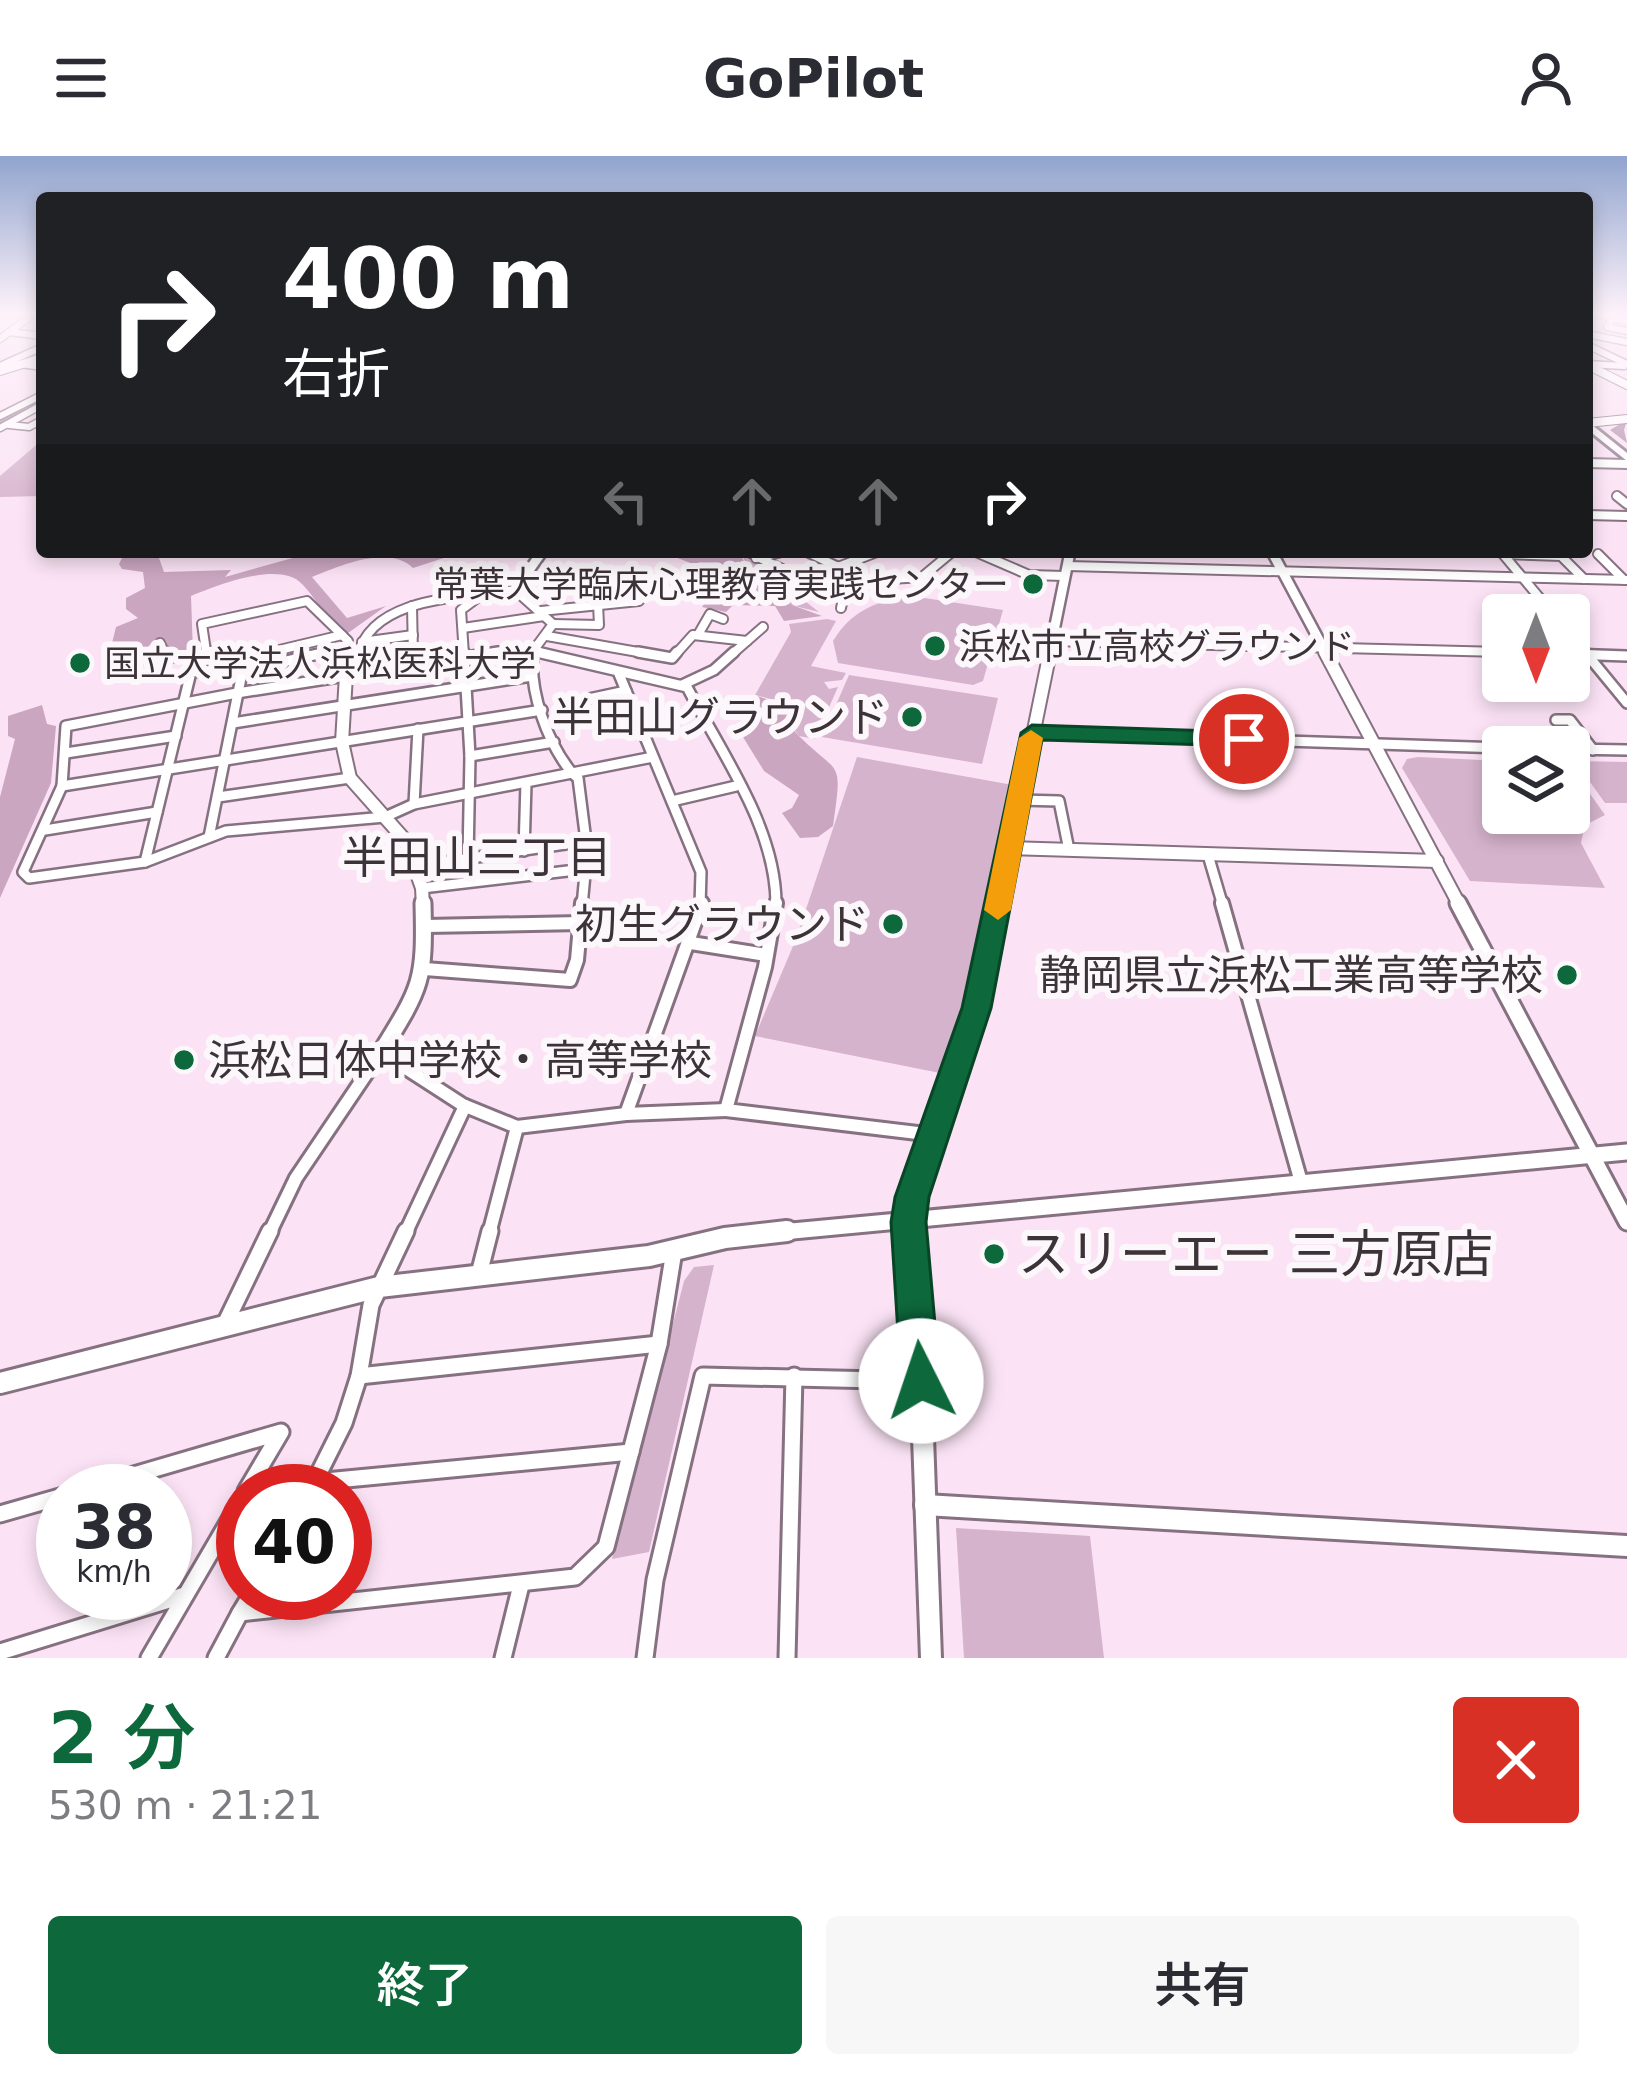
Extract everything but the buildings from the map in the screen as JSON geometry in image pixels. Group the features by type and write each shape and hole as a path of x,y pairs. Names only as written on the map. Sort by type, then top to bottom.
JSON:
{"highway":[{"path":"1593,424 1627,447"},
{"path":"1593,425 1627,461"}],"street":[{"path":"2,423 36,398"},
{"path":"2,423 36,408"},
{"path":"1593,421 1627,419"},
{"path":"2,423 29,427 36,423"},
{"path":"1593,463 1627,461"},
{"path":"1617,496 1627,505"},
{"path":"1593,514 1627,516"},
{"path":"1598,554 1625,580"},
{"path":"346,675 362,642 380,620 412,606 515,590 538,558"},
{"path":"758,558 806,584 922,578 945,558"},
{"path":"819,558 862,578"},
{"path":"838,567 861,558"},
{"path":"990,558 1029,575 1067,565 1625,580"},
{"path":"1275,558 1627,1222"},
{"path":"1506,558 1537,594"},
{"path":"1563,558 1584,579"},
{"path":"931,1658 921,1381 908,1222 976,1008 1067,565"},
{"path":"841,608 847,581"},
{"path":"515,590 546,617 616,626"},
{"path":"468,859 470,756 461,610 481,596"},
{"path":"463,628 632,600"},
{"path":"226,1322 296,1178 410,1007 425,970 426,926 417,866 406,840 350,778 342,742 348,641 342,635 307,601 202,623 206,651 229,653 289,651 342,635"},
{"path":"598,604 599,625"},
{"path":"412,606 413,664"},
{"path":"699,633 710,614 725,616 723,619"},
{"path":"417,866 586,841 578,778 571,775 554,742 532,676 533,651 547,636 546,617"},
{"path":"653,757 414,804 385,817 246,828 145,862 29,878 23,872 62,786 66,727 413,664 533,651 682,685 714,670 763,626"},
{"path":"547,636 672,658 686,637 699,633 747,641"},
{"path":"362,642 413,635"},
{"path":"1051,641 1482,651"},
{"path":"152,672 165,657 160,643"},
{"path":"145,862 191,672 243,668 332,651 346,675"},
{"path":"1590,655 1627,656"},
{"path":"1590,659 1627,703"},
{"path":"209,837 243,668"},
{"path":"619,674 700,872 702,902 626,1114"},
{"path":"233,723 532,676"},
{"path":"682,685 736,786 776,879 766,955 734,1060 726,1110"},
{"path":"570,703 626,691"},
{"path":"62,786 542,710"},
{"path":"1556,720 1570,720 1593,750"},
{"path":"414,804 418,729"},
{"path":"1032,733 1482,747"},
{"path":"66,753 176,736"},
{"path":"470,756 554,742"},
{"path":"1590,750 1627,751"},
{"path":"218,797 350,778"},
{"path":"524,851 526,783"},
{"path":"672,801 736,786"},
{"path":"1018,800 1059,801 1069,850"},
{"path":"45,830 157,812"},
{"path":"1010,848 1437,861"},
{"path":"1208,855 1301,1182"},
{"path":"422,888 580,870 585,874 577,960 566,982 425,970"},
{"path":"426,926 581,923"},
{"path":"691,943 766,955"},
{"path":"381,1052 465,1106 517,1127 626,1114 726,1110 934,1135"},
{"path":"324,1464 359,1376 370,1304 465,1106"},
{"path":"479,1274 517,1127"},
{"path":"0,1383 226,1322 379,1287 674,1251 744,1235 1627,1152"},
{"path":"372,1600 575,1576 606,1547 659,1345 674,1251"},
{"path":"359,1376 659,1345"},
{"path":"645,1658 656,1580 703,1376 921,1381"},
{"path":"787,1658 794,1376"},
{"path":"171,1464 281,1432 262,1464"},
{"path":"372,1480 632,1452"},
{"path":"0,1514 36,1504"},
{"path":"925,1505 1627,1546"},
{"path":"192,1583 216,1543"},
{"path":"502,1658 521,1585"},
{"path":"0,1652 104,1620"},
{"path":"148,1658 170,1620"},
{"path":"216,1658 236,1620"}],"shaded area":[{"path":"36,445 36,496 0,497 0,476"},
{"path":"122,558 159,558 164,572 231,570 225,577 293,558 371,558 312,577 347,618 386,606 348,633 292,577 247,577 191,596 193,653 219,657 222,665 188,662 152,667 147,665 166,641 153,642 140,654 113,652 111,647 116,627 138,618 126,609 126,598 145,588 143,572 122,569"},
{"path":"391,558 444,558 413,568"},
{"path":"678,558 742,558 754,576 746,592 751,600 781,601 822,616 784,621 775,606 733,605 726,612 702,607 711,594 700,591 706,569"},
{"path":"743,558 800,587 796,594 819,612 751,600 746,593 754,576"},
{"name":"浜松市立高校グラウンド","path":"905,595 1003,610 983,681 973,685 838,663 833,641 847,622"},
{"path":"836,621 811,666 846,673 842,680 824,682 829,689 838,687 815,739 799,736 797,718 786,703 755,695 791,632 789,624"},
{"name":"半田山グラウンド","path":"849,675 998,698 982,764 822,737"},
{"path":"755,695 796,710 795,732 835,770 838,788 833,826 818,837 800,838 782,813 792,808 799,795 764,771 743,737 749,722 748,699"},
{"path":"42,705 47,724 56,726 51,783 0,898 0,797 15,739 8,736 8,716"},
{"name":"初生グラウンド","path":"857,757 1013,785 990,909 945,1074 755,1036 796,939"},
{"path":"1407,759 1482,760 1482,834 1583,834 1581,843 1605,888 1470,881 1402,768"},
{"path":"1590,761 1627,762 1627,803 1605,803 1590,782"},
{"path":"1590,794 1605,815 1590,822"},
{"path":"714,1265 649,1552 612,1559 684,1281 694,1267"},
{"path":"956,1528 1090,1536 1104,1658 964,1658"}],"waterway":[{"path":"0,423 36,403"},
{"path":"1627,423 1616,430 1627,439"}],"slow traffic":[{"path":"998,910 1031,738"}],"place":[{"name":"常葉大学臨床心理教育実践センター","path":"1033,584"},
{"name":"浜松市立高校グラウンド","path":"935,646"},
{"name":"国立大学法人浜松医科大学","path":"80,663"},
{"name":"半田山グラウンド","path":"912,717"},
{"name":"初生グラウンド","path":"893,924"},
{"name":"静岡県立浜松工業高等学校","path":"1567,975"},
{"name":"浜松日体中学校・高等学校","path":"184,1060"},
{"name":"スリーエー 三方原店","path":"994,1254"}],"district":[{"name":"半田山三丁目","path":"477,857"}],"route":[{"path":"921,1381 908,1222 912,1197 976,1008 1032,733 1244,739"}]}
